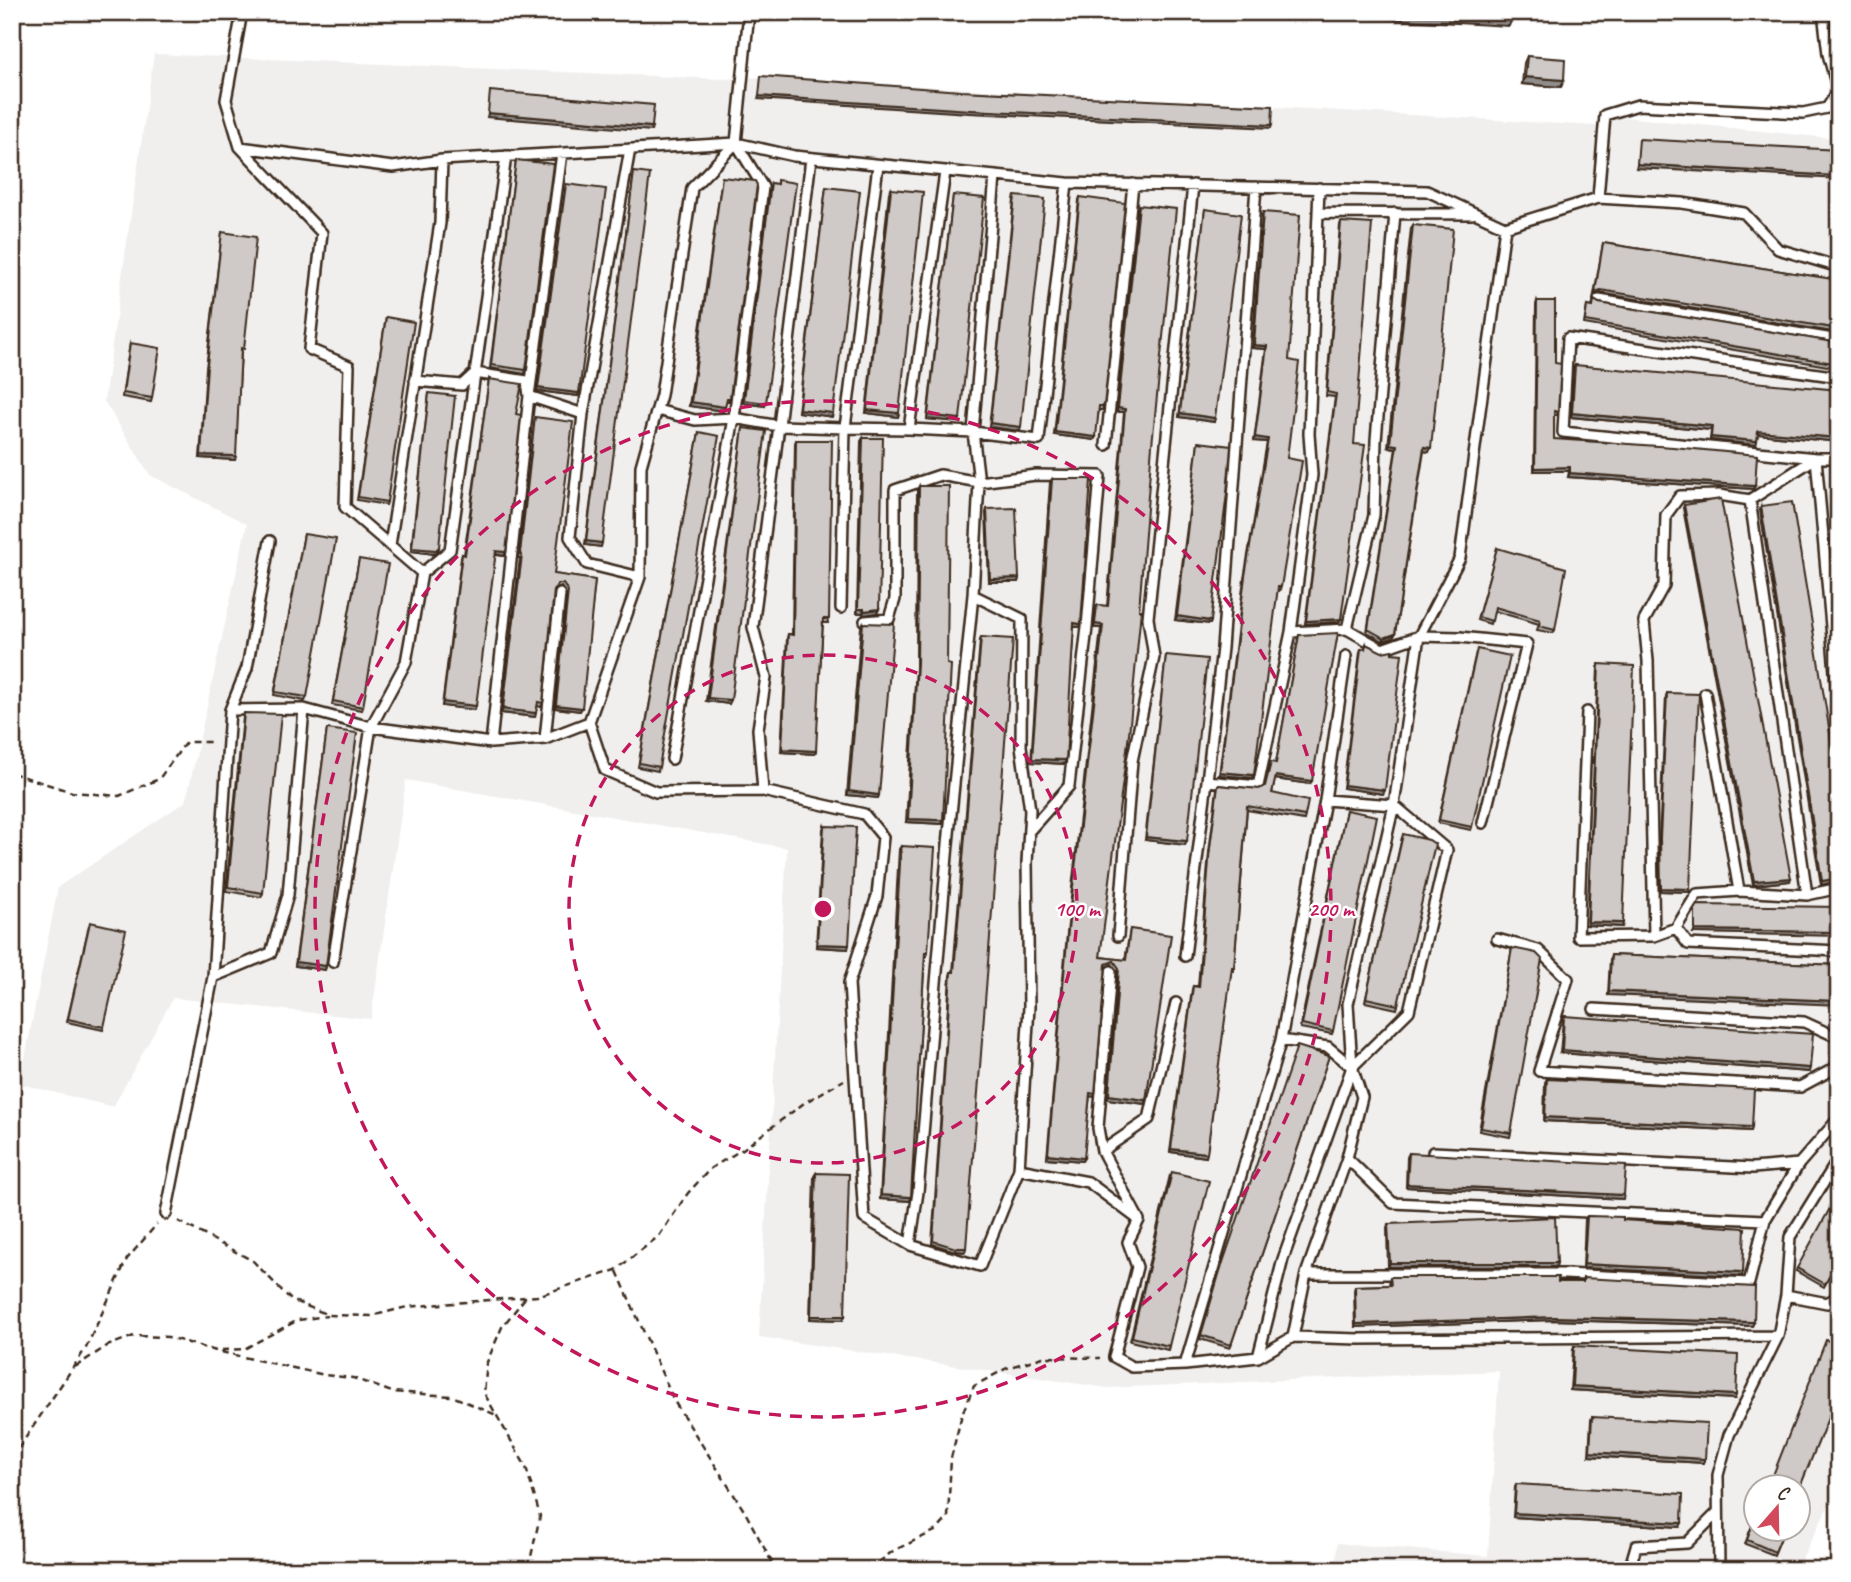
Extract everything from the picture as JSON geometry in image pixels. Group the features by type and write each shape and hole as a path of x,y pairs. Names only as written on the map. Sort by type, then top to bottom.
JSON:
{"lane":[{"path":"242,12 226,100 240,147 322,233 309,349 349,366 345,507 422,573"},
{"path":"672,759 734,418 763,187 736,143 749,12"},
{"path":"1598,198 1605,115 1638,105 1802,113 1828,108 1838,91 1823,12"},
{"path":"240,147 393,167 442,160 736,143 811,158 1067,183 1427,191 1506,227 1598,198 1682,203 1744,212 1778,249 1839,267"},
{"path":"736,143 692,188 661,395 641,466 640,577 589,722 605,770 656,792 763,791 864,814 883,837 877,896 849,983 864,1218 910,1245 980,1266 1019,1169 1029,1007 1027,863 1030,810 1021,746 1022,619 973,595"},
{"path":"630,149 583,415 570,537 587,565 640,577"},
{"path":"491,743 529,397 562,153"},
{"path":"333,962 371,727 406,662 422,573 450,550 506,156"},
{"path":"763,791 758,729 766,677 753,627 811,158"},
{"path":"390,545 440,223 442,160"},
{"path":"841,608 845,428 878,165"},
{"path":"909,429 945,172"},
{"path":"910,1245 918,1192 973,595 979,482 973,432 995,177"},
{"path":"657,410 695,420 734,418 779,426 973,432 1039,440 1067,183"},
{"path":"1106,445 1133,184"},
{"path":"1118,936 1132,761 1154,657 1148,618 1193,185"},
{"path":"1185,956 1222,648 1255,187"},
{"path":"1208,781 1258,786 1291,632 1312,475 1309,434 1320,188"},
{"path":"1319,213 1476,214"},
{"path":"1348,629 1374,515 1376,440 1395,213"},
{"path":"1293,1337 1306,1274 1347,1158 1362,1097 1352,1066 1348,1004 1394,805 1419,636 1460,558 1506,227"},
{"path":"1599,300 1839,340"},
{"path":"1839,377 1568,338 1563,432 1816,458 1839,458"},
{"path":"415,381 462,386 475,373"},
{"path":"475,373 527,381 529,397"},
{"path":"529,397 583,415"},
{"path":"1654,936 1648,661 1644,621 1664,585 1666,515 1680,496 1719,495 1750,500 1816,458"},
{"path":"1816,458 1839,716"},
{"path":"865,621 889,619 895,598 895,489 940,475 979,482 1036,475 1100,476 1069,786 1029,831"},
{"path":"1750,500 1807,895"},
{"path":"166,1214 214,977 230,710 247,668 270,541"},
{"path":"545,739 560,594"},
{"path":"1291,632 1348,629 1382,649 1419,636 1527,644 1483,823"},
{"path":"1185,1366 1281,1040 1325,800 1346,656"},
{"path":"1706,693 1739,891"},
{"path":"230,710 304,709 371,727 491,743 545,739 589,722"},
{"path":"214,977 271,953 288,895 304,709"},
{"path":"1587,712 1578,937 1654,936 1675,928 1697,894 1739,891 1807,895 1839,888"},
{"path":"1258,1357 1283,1259 1352,1066 1409,1010 1447,850 1394,805 1325,800"},
{"path":"1675,928 1688,944 1839,951"},
{"path":"1497,939 1538,950 1568,979 1539,1071 1800,1087 1839,1066"},
{"path":"1111,971 1098,1128 1102,1151 1139,1220"},
{"path":"1102,1151 1149,1119 1176,1003"},
{"path":"1594,1009 1804,1022 1839,1038"},
{"path":"1281,1040 1328,1046 1352,1066"},
{"path":"1306,1274 1564,1274 1749,1283 1765,1220 1799,1164 1839,1118"},
{"path":"1433,1152 1753,1168 1799,1164"},
{"path":"1347,1158 1393,1203 1765,1220"},
{"path":"1719,1570 1718,1475 1729,1435 1778,1336 1786,1295 1790,1237 1839,1158"},
{"path":"1019,1169 1088,1182 1139,1220"},
{"path":"1139,1220 1128,1242 1137,1267 1114,1357 1132,1367 1185,1366 1258,1357 1293,1337 1359,1339 1778,1336"},
{"path":"1786,1295 1827,1303 1839,1296"},
{"path":"1629,1570 1636,1546 1687,1543 1717,1513"}],"path":[{"path":"12,773 72,792 118,796 159,779 186,742 228,743"},
{"path":"216,1351 244,1349 298,1320 329,1315 371,1316 407,1307 537,1296 616,1270 659,1236 688,1193 711,1168 743,1149 804,1104 855,1074"},
{"path":"12,1458 86,1348 127,1259 166,1214 253,1261 291,1300 329,1315"},
{"path":"616,1270 674,1401 745,1512 776,1570"},
{"path":"526,1297 502,1327 488,1362 484,1393 526,1467 540,1516 527,1570"},
{"path":"72,1369 107,1346 134,1336 168,1337 216,1351 325,1375 353,1378 391,1392 452,1396 496,1415"},
{"path":"869,1570 893,1551 937,1531 948,1518 951,1458 962,1414 974,1385 1007,1368 1043,1357 1114,1357"}],"shaded area":[{"path":"154,54 721,79 770,77 1596,126 1605,115 1839,139 1839,1485 1812,1538 1812,1474 1742,1474 1742,1544 1809,1544 1796,1570 1336,1570 1337,1543 1488,1556 1499,1371 1107,1388 759,1337 787,848 406,780 371,1019 173,998 113,1107 20,1084 58,887 186,801 247,524 150,475 104,401"}],"building":[{"path":"1448,12 1513,12 1513,16"},
{"path":"1527,56 1565,59 1564,80 1525,77"},
{"path":"761,76 961,91 1273,106 1272,125 759,96"},
{"path":"490,91 654,105 652,127 488,113"},
{"path":"1639,139 1839,150 1839,176 1637,164"},
{"path":"516,160 553,164 526,370 491,365"},
{"path":"634,172 650,174 602,543 586,541"},
{"path":"722,177 755,181 757,185 730,398 727,398 725,407 691,402"},
{"path":"777,180 796,183 766,403 744,400 771,183 777,184"},
{"path":"566,184 606,189 579,393 538,388"},
{"path":"826,187 860,191 833,413 799,409"},
{"path":"891,189 923,192 899,413 867,410"},
{"path":"953,195 984,198 960,419 928,415"},
{"path":"1015,196 1045,199 1021,427 990,423"},
{"path":"1080,197 1125,203 1104,406 1099,406 1096,437 1055,432"},
{"path":"1139,205 1176,209 1152,445 1141,610 1129,734 1100,957 1126,960 1130,929 1171,935 1146,1100 1109,1095 1119,968 1114,961 1106,964 1095,1094 1090,1093 1084,1158 1048,1154 1068,930 1103,625 1095,624 1097,605 1108,606 1125,409 1118,408"},
{"path":"1205,209 1241,214 1215,418 1180,413"},
{"path":"1263,212 1300,215 1289,360 1299,362 1287,458 1302,461 1281,587 1278,587 1254,775 1220,772 1245,576 1268,439 1255,437 1267,346 1254,345"},
{"path":"1341,222 1372,224 1354,444 1365,445 1341,619 1306,621 1336,394 1327,392"},
{"path":"1413,225 1453,229 1431,448 1424,447 1395,634 1384,638 1368,629 1397,445 1390,444"},
{"path":"222,232 256,237 244,349 241,348 236,456 201,455 207,365"},
{"path":"1603,243 1839,280 1839,329 1601,290 1595,292"},
{"path":"1594,300 1839,343 1839,364 1585,321 1587,306 1593,307"},
{"path":"1537,301 1555,301 1555,363 1561,364 1558,412 1554,411 1554,439 1757,455 1755,486 1570,473 1570,467 1535,468"},
{"path":"386,317 414,322 387,502 358,497"},
{"path":"130,343 160,348 152,398 123,393"},
{"path":"1575,365 1839,390 1839,438 1758,431 1757,441 1711,437 1712,426 1572,413"},
{"path":"489,379 522,384 516,414 521,415 506,552 496,551 476,706 443,702"},
{"path":"429,393 455,396 439,547 436,550 412,548"},
{"path":"535,417 573,422 554,574 595,580 582,708 556,705 568,591 563,584 558,584 554,590 543,703 538,702 536,713 503,709 522,555"},
{"path":"743,428 766,431 731,700 708,698"},
{"path":"699,432 719,436 659,767 639,763"},
{"path":"863,438 883,438 879,609 864,611 858,609"},
{"path":"796,440 832,440 829,619 823,619 816,751 782,749 788,634 793,635"},
{"path":"1198,442 1231,446 1211,621 1177,616"},
{"path":"1835,465 1839,465 1839,535"},
{"path":"1052,479 1091,479 1081,624 1074,623 1066,760 1032,759"},
{"path":"919,486 949,486 947,664 951,665 943,820 908,819 917,663"},
{"path":"1721,499 1791,878 1754,881 1684,505"},
{"path":"1792,502 1839,788 1839,878 1822,881 1761,506"},
{"path":"1016,508 1019,578 990,579 987,509"},
{"path":"304,534 336,539 307,697 275,692"},
{"path":"1497,548 1566,568 1555,630 1539,626 1540,620 1495,607 1492,621 1478,617"},
{"path":"359,559 388,564 363,707 333,701"},
{"path":"863,623 894,624 879,795 849,791"},
{"path":"1338,633 1312,781 1276,776 1272,793 1308,801 1305,816 1247,806 1234,967 1207,1153 1171,1149 1193,986 1199,987 1218,785 1259,789 1265,786 1271,762 1276,763 1299,635"},
{"path":"981,637 1013,639 966,1248 956,1248 933,1241 951,972 954,972"},
{"path":"1366,644 1382,652 1392,650 1392,653 1402,654 1385,790 1344,785 1361,649 1365,649"},
{"path":"1477,649 1510,656 1472,827 1439,820"},
{"path":"1166,655 1207,659 1187,841 1146,837"},
{"path":"1599,664 1634,666 1623,923 1588,922"},
{"path":"1667,693 1699,694 1690,889 1661,888 1660,838"},
{"path":"244,713 281,714 263,893 228,887"},
{"path":"327,729 357,733 326,966 296,962"},
{"path":"1346,810 1377,816 1333,1031 1302,1024"},
{"path":"824,826 856,827 849,945 817,944"},
{"path":"1403,834 1435,844 1398,1005 1366,998"},
{"path":"901,846 935,848 928,952 925,952 911,1197 881,1195"},
{"path":"1698,905 1839,907 1839,932 1695,930 1695,909"},
{"path":"90,922 126,930 104,1027 68,1019"},
{"path":"1512,948 1536,953 1542,959 1511,1133 1481,1128"},
{"path":"1611,955 1839,965 1839,1001 1609,991"},
{"path":"1564,1016 1813,1034 1810,1068 1562,1050"},
{"path":"1297,1046 1329,1056 1231,1345 1201,1335 1220,1271"},
{"path":"1547,1079 1754,1089 1752,1127 1545,1117"},
{"path":"1409,1153 1626,1165 1624,1195 1407,1184"},
{"path":"1172,1172 1209,1181 1169,1346 1132,1337"},
{"path":"816,1173 849,1174 845,1316 811,1316"},
{"path":"1839,1192 1839,1259 1825,1284 1797,1268"},
{"path":"1587,1216 1745,1228 1743,1272 1584,1264"},
{"path":"1555,1217 1557,1263 1390,1263 1388,1224"},
{"path":"1390,1277 1558,1277 1558,1282 1583,1282 1583,1278 1755,1287 1754,1322 1555,1317 1356,1324 1355,1286 1391,1285"},
{"path":"1826,1340 1839,1345 1839,1391 1805,1474 1773,1474"},
{"path":"1574,1346 1738,1355 1736,1395 1572,1386"},
{"path":"1592,1417 1707,1423 1705,1459 1590,1452"},
{"path":"1516,1484 1683,1494 1682,1523 1514,1513"},
{"path":"1756,1544 1778,1544 1775,1552"}]}
